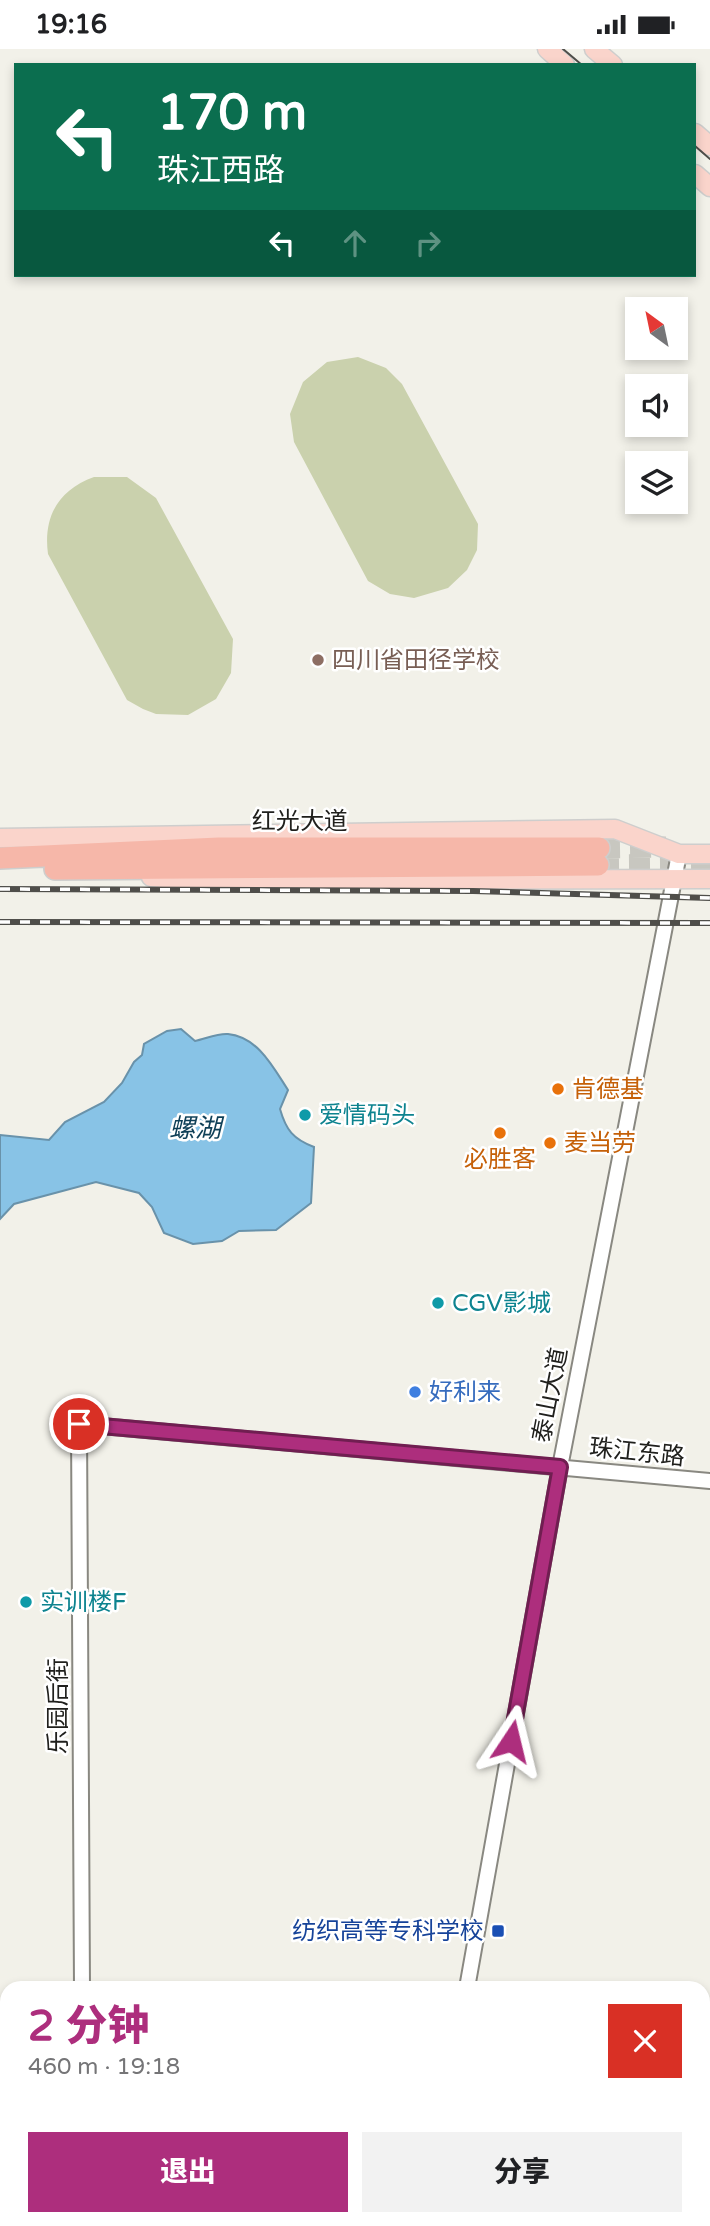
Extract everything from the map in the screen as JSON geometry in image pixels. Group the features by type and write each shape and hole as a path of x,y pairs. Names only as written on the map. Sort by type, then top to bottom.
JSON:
{"highway":[{"path":"40,855 175,836"},
{"name":"红光大道","path":"0,857 219,848 599,856 0,870"}],"main road":[{"path":"547,49 563,63"},
{"path":"594,49 611,63"},
{"path":"696,134 710,146"},
{"path":"696,175 710,187"},
{"path":"0,838 615,829 680,854 710,854"},
{"path":"68,869 190,880 710,879"}],"street":[{"name":"泰山大道","path":"468,1981 560,1467 680,854"},
{"name":"珠江东路","path":"79,1424 710,1482"},
{"name":"乐园后街","path":"79,1424 82,1981"}],"green space":[{"path":"358,357 386,368 402,384 478,524 477,550 467,570 448,588 414,598 390,594 368,581 294,442 290,414 303,382 327,362"},
{"path":"94,477 127,477 156,498 233,639 231,673 216,699 188,715 156,714 127,700 48,554 48,528 56,507 71,489"}],"water":[{"name":"螺湖","path":"181,1029 195,1041 224,1034 239,1036 256,1047 270,1063 288,1090 280,1109 285,1123 291,1133 314,1147 311,1203 276,1230 239,1231 222,1241 193,1244 164,1233 152,1207 139,1193 96,1182 14,1204 0,1219 0,1135 49,1140 65,1122 104,1102 142,1055 144,1044 167,1031"}],"tunnel":[{"path":"599,848 666,847"},
{"path":"598,865 710,864"}],"tram line":[{"path":"563,49 580,63"},
{"path":"696,147 710,159"}],"railway":[{"path":"0,889 473,891 710,898"},
{"path":"0,922 710,923"}],"place":[{"name":"四川省田径学校","path":"318,660"},
{"name":"肯德基","path":"558,1089"},
{"name":"爱情码头","path":"305,1115"},
{"name":"必胜客","path":"500,1133"},
{"name":"麦当劳","path":"550,1143"},
{"name":"CGV影城","path":"438,1303"},
{"name":"好利来","path":"415,1392"},
{"name":"实训楼F","path":"26,1602"},
{"name":"纺织高等专科学校","path":"498,1931"}],"route":[{"path":"79,1424 560,1467 511,1741"}]}
